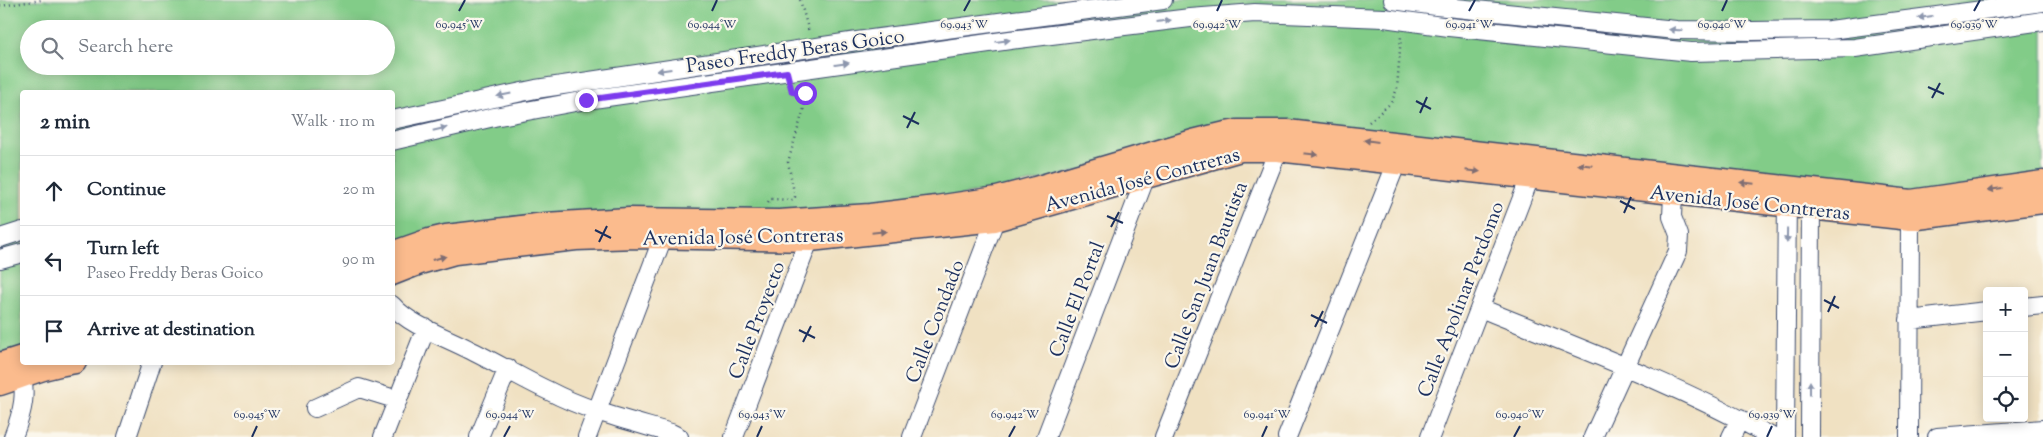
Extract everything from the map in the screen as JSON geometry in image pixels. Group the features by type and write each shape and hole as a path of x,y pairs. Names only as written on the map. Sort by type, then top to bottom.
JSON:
{"main road":[{"name":"Avenida José Contreras","path":"395,252 428,240 446,236 583,221 697,219 772,221 996,209 1077,177 1193,141 1237,131 1287,131 1349,138 1400,154 1530,177 1673,193 1787,197"},
{"name":"Avenida José Contreras","path":"395,273 420,263 455,254 576,239 663,237 810,240 996,209 1146,176 1242,150 1400,154 1811,199 1911,201 2043,182"},
{"name":"Avenida José Contreras","path":"1811,199 1910,220 2043,202"},
{"path":"0,384 16,364 34,370 54,365"}],"street":[{"name":"Paseo Freddy Beras Goico","path":"395,119 536,89 810,40 1163,0"},
{"path":"1393,0 1676,30 1743,31 1830,30 2043,2"},
{"name":"Paseo Freddy Beras Goico","path":"395,140 494,117 586,100 1010,40 1190,18 1256,13 1384,18 1450,27 1691,52 1855,48 2043,21"},
{"path":"810,40 814,68"},
{"name":"Calle San Juan Bautista","path":"1164,437 1277,150 1287,131"},
{"path":"1287,437 1400,154"},
{"name":"Calle El Portal","path":"1046,437 1146,176"},
{"name":"Calle Apolinar Perdomo","path":"1430,437 1530,177"},
{"path":"1593,437 1678,252 1678,235 1672,217 1673,193"},
{"path":"1785,437 1787,197"},
{"path":"1810,437 1811,199"},
{"name":"Calle Condado","path":"912,437 996,209"},
{"name":"Calle Proyecto","path":"734,437 818,218"},
{"path":"1909,437 1910,220"},
{"path":"0,238 20,232"},
{"path":"587,437 663,237"},
{"path":"0,259 20,254"},
{"path":"2028,307 2043,305"},
{"path":"395,308 426,328 508,368 549,392 597,411 679,437"},
{"path":"1480,308 1626,366 1740,419 1772,437"},
{"path":"1909,320 1983,311"},
{"path":"383,437 426,328"},
{"path":"12,437 25,399 16,364"},
{"path":"131,436 151,365"},
{"path":"479,437 508,368"},
{"path":"315,408 359,388 398,400"},
{"path":"1731,437 1740,419"},
{"path":"1937,437 2043,430"}],"path":[{"path":"0,6 42,0"},
{"path":"800,0 810,40"},
{"path":"1349,138 1391,103 1397,89 1402,20"},
{"path":"772,221 769,200 795,198 788,162 808,95 792,92 787,72"}],"green space":[{"path":"0,0 2043,0 2043,175 1910,194 1275,123 1033,182 935,200 395,245 395,90 20,90 20,349 0,354"}],"route":[{"path":"586,100 787,72 792,92 805,93"}]}
